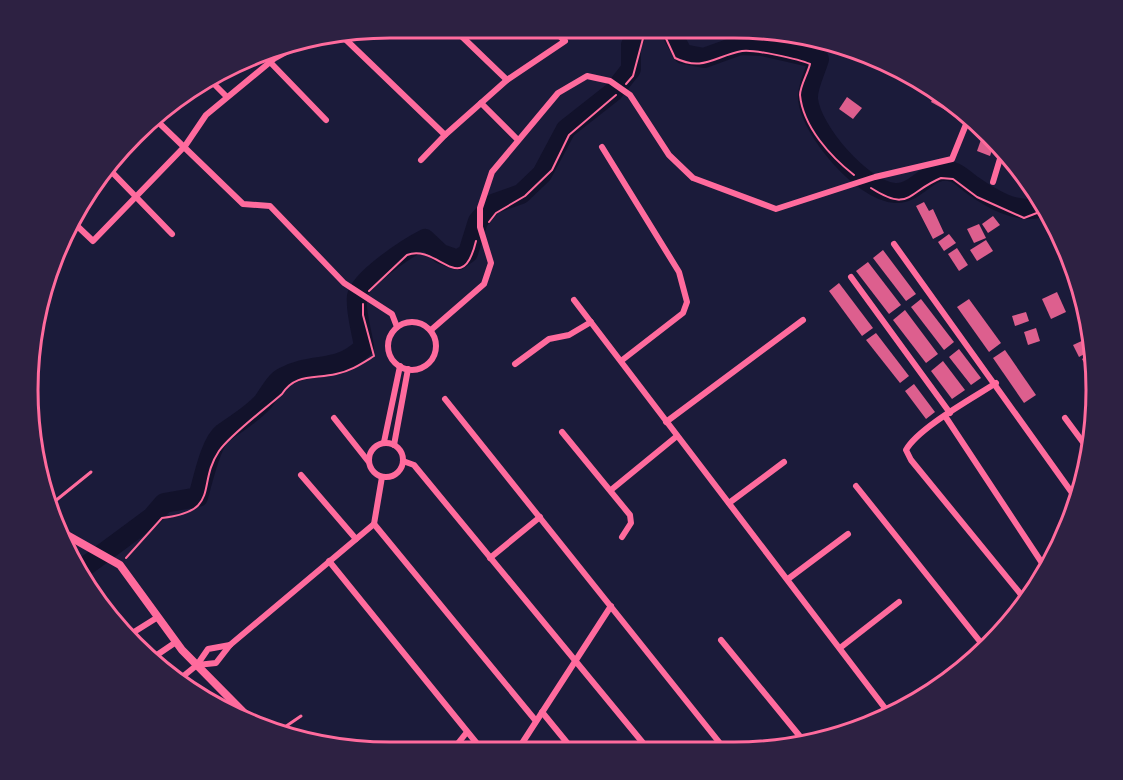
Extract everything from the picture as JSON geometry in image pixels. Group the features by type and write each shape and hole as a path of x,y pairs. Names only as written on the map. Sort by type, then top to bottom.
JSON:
{"street":[{"path":"463,38 507,80"},
{"path":"421,160 445,135 507,80 565,41 562,38"},
{"path":"347,41 445,135"},
{"path":"78,227 93,242 185,146 206,115 283,54"},
{"path":"273,60 326,120"},
{"path":"431,330 484,284 491,263 480,227 480,208 492,172 558,93 587,76 610,81 630,95 669,155 693,178 776,208 862,180 952,159 966,126"},
{"path":"215,85 227,97"},
{"path":"481,103 518,140"},
{"path":"160,123 243,204 270,206 344,283 392,314 397,327"},
{"path":"602,147 679,272 687,302 683,313 621,362"},
{"path":"993,182 1000,160"},
{"path":"113,172 172,234"},
{"path":"894,244 996,383 1070,490"},
{"path":"851,277 948,415 1041,561"},
{"path":"574,300 885,708"},
{"path":"666,422 803,320"},
{"path":"412,321 431,330 436,348 431,360 421,368 408,369 400,366 390,355 392,333 397,327 412,321"},
{"path":"515,364 549,339 569,335 591,322"},
{"path":"384,442 400,366"},
{"path":"394,445 408,369"},
{"path":"996,383 913,440 907,447 906,453 1021,594"},
{"path":"445,399 719,742"},
{"path":"334,418 368,461 372,471 382,477 398,472 403,461 401,452 394,445 384,442 374,447 368,461"},
{"path":"1065,418 1081,440"},
{"path":"562,432 632,518 622,537"},
{"path":"611,490 677,436"},
{"path":"403,461 414,465 642,742"},
{"path":"729,503 784,462"},
{"path":"301,475 356,539"},
{"path":"197,665 216,663 230,645 374,524 382,477"},
{"path":"856,486 980,641"},
{"path":"490,558 540,517"},
{"path":"374,524 537,721"},
{"path":"788,579 848,534"},
{"path":"70,537 120,565 176,642 240,709"},
{"path":"329,561 474,742"},
{"path":"840,648 899,602"},
{"path":"523,742 611,606"},
{"path":"134,632 158,617"},
{"path":"722,640 800,736"},
{"path":"158,655 176,642"},
{"path":"184,676 197,665 208,649 230,645"},
{"path":"542,712 566,742"},
{"path":"458,742 466,732"}],"lane":[{"path":"56,501 91,472"},
{"path":"286,726 301,716"}],"path":[{"path":"666,38 675,58 688,65 706,63 744,50 793,57 810,64 800,92 806,115 830,156 892,200 906,199 941,178 952,179 977,197 1024,218 1037,213"}],"building":[{"path":"847,97 862,108 853,119 839,109"},
{"path":"932,99 949,111 949,112 931,102"},
{"path":"981,140 992,151 990,156 977,151"},
{"path":"924,202 929,211 933,209 944,233 933,239 916,206"},
{"path":"993,216 1000,225 988,233 982,224"},
{"path":"979,224 986,238 974,243 967,229"},
{"path":"949,234 956,243 944,251 938,242"},
{"path":"986,240 993,251 977,261 970,250"},
{"path":"957,248 968,265 959,271 948,254"},
{"path":"883,250 916,294 906,301 873,258"},
{"path":"868,262 901,305 889,314 856,271"},
{"path":"839,283 873,328 862,336 829,291"},
{"path":"1057,292 1066,312 1051,319 1042,299"},
{"path":"921,299 954,342 944,350 911,307"},
{"path":"969,299 1001,343 989,352 957,307"},
{"path":"905,310 938,354 926,363 893,320"},
{"path":"1026,312 1029,321 1015,326 1012,316"},
{"path":"1036,328 1040,341 1028,345 1024,332"},
{"path":"876,333 909,376 900,383 866,340"},
{"path":"1082,341 1083,355 1079,357 1073,345"},
{"path":"959,349 981,378 971,385 949,357"},
{"path":"1005,350 1036,395 1024,403 993,358"},
{"path":"943,361 965,390 952,399 931,371"},
{"path":"914,384 935,412 926,419 905,391"}],"waterway":[{"path":"85,566 152,517 164,503 198,497 211,453 218,438 258,407 281,379 305,369 344,361 364,347 357,296 360,289 376,272 425,239 441,254 458,260 468,253 478,221 493,204 521,194 542,174 566,129 613,92 631,69 631,45 634,38"},
{"path":"674,38 683,54 704,58 740,45 762,46 819,59 808,94 811,112 818,127 854,171 882,190 903,192 937,172 945,171 958,174 1004,204 1035,208"}]}
